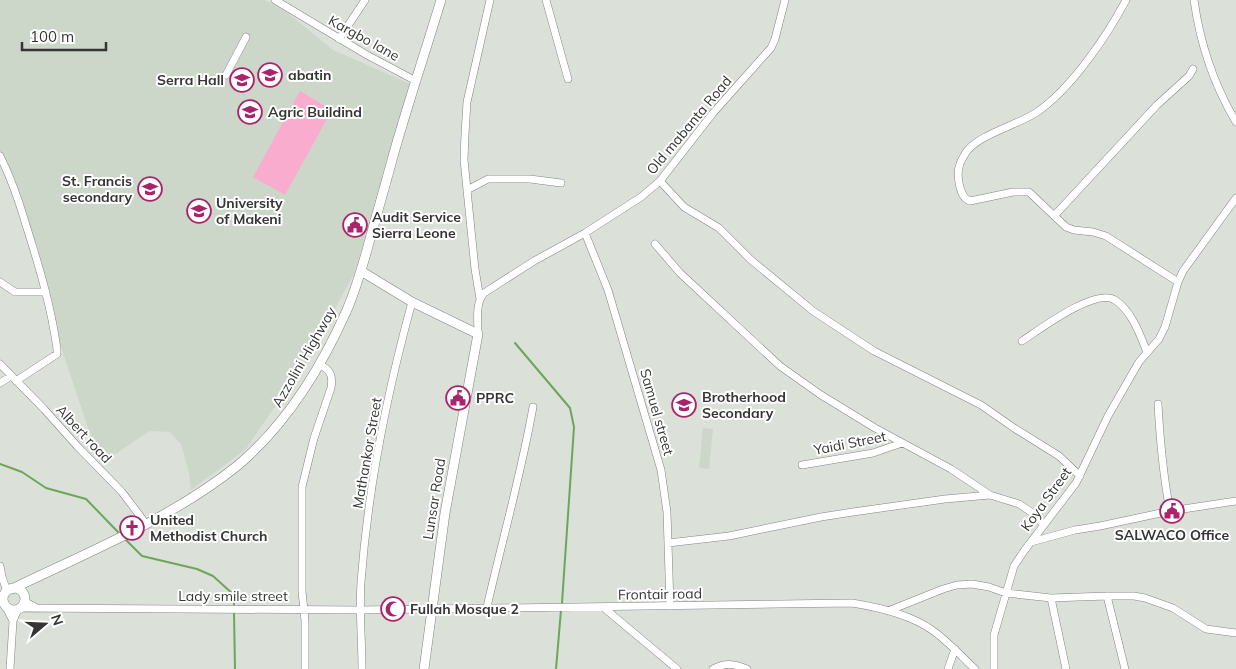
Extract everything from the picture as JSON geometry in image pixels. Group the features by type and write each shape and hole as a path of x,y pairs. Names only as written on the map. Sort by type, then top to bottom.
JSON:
{"main road":[{"name":"Azzolini Highway","path":"5,597 30,580 146,524 207,488 253,452 292,410 347,311 361,272 441,0"},
{"path":"361,272 412,302 478,334"},
{"name":"Lunsar Road","path":"424,669 452,468 478,334"},
{"path":"22,603 21,591 5,597 10,609 22,603 30,580"}],"street":[{"name":"Kargbo lane","path":"275,0 339,39 416,81"},
{"path":"339,39 365,0"},
{"path":"478,334 480,298 474,269 464,160 467,102 490,0"},
{"path":"546,0 568,79"},
{"name":"Old mabanta Road","path":"480,298 500,282 628,206 660,180 713,113 765,57 775,39 784,0"},
{"path":"1126,0 1116,20 1070,81 1050,102 1036,112 980,140 968,150 960,163 958,170 959,180 963,195 966,200 970,201 1013,192 1029,192 1066,227 1106,236 1178,282"},
{"path":"1194,0 1197,23 1206,55 1225,104 1236,122"},
{"path":"226,75 246,37"},
{"path":"1054,216 1157,105 1189,76 1193,69"},
{"path":"0,156 10,175 40,266 54,326 57,354 14,378 0,383"},
{"path":"467,190 488,179 530,179 561,182"},
{"path":"660,180 684,207 719,228 751,260 814,311 874,351 981,405 1058,456 1080,476"},
{"name":"Koya Street","path":"994,669 994,635 1014,566 1080,476 1108,416 1139,362 1160,339 1178,282 1191,259 1236,198"},
{"name":"Samuel street","path":"584,232 597,259 608,290 661,470 667,512 670,606"},
{"path":"655,244 680,272 780,366 821,395 902,443 951,469 990,495 1019,504 1031,512 1043,524"},
{"path":"0,282 15,292 46,292"},
{"path":"1022,341 1070,310 1094,299 1108,297 1116,300 1135,322 1147,352"},
{"name":"Mathankor Street","path":"360,610 364,556 375,476 385,419 412,302"},
{"name":"Albert road","path":"0,364 122,492 146,524"},
{"path":"305,669 302,487 306,465 332,388 333,378 331,372 319,364"},
{"path":"1158,404 1162,470 1170,511"},
{"path":"487,607 526,447 533,407"},
{"name":"Yaidi Street","path":"802,465 873,453 902,443"},
{"path":"668,543 729,536 821,516 945,499 990,495"},
{"path":"1031,542 1075,530 1170,511 1236,501"},
{"path":"0,566 5,597 12,621 10,669"},
{"path":"888,611 957,585 972,584 1006,593 1051,598 1134,596 1154,600 1188,616 1206,628 1236,633"},
{"path":"1107,596 1125,669"},
{"path":"1051,598 1066,669"},
{"path":"12,621 22,603"},
{"name":"Lady smile street","path":"22,603 36,608 360,610 431,608"},
{"name":"Frontair road","path":"431,608 852,603 888,611 930,628 975,669"},
{"path":"603,607 677,669"},
{"path":"360,610 362,669"},
{"path":"948,669 955,650"},
{"path":"713,669 724,664 732,664 747,669"}],"shaded area":[{"name":"University of Makeni","path":"0,0 265,0 285,11 333,50 417,87 353,276 304,364 246,449 191,490 189,473 181,444 170,432 150,431 100,464 60,344 37,245 0,156"},
{"path":"300,91 332,110 285,195 253,177"},
{"path":"703,428 713,429 709,469 699,468"}],"waterway":[{"path":"515,343 570,408 574,427 562,603"},
{"path":"0,464 22,472 46,488 86,499 118,532"},
{"path":"126,540 142,556 197,569 213,576 234,595 234,605"},
{"path":"556,669 561,610"},
{"path":"234,613 235,669"}],"place":[{"name":"abatin","path":"270,75"},
{"name":"Serra Hall","path":"242,80"},
{"name":"Agric Buildind","path":"250,112"},
{"name":"St. Francis secondary","path":"150,189"},
{"name":"University of Makeni","path":"199,211"},
{"name":"Audit Service Sierra Leone","path":"355,225"},
{"name":"PPRC","path":"458,398"},
{"name":"Brotherhood Secondary","path":"684,405"},
{"name":"SALWACO Office","path":"1172,511"},
{"name":"United Methodist Church","path":"132,528"},
{"name":"Fullah Mosque 2","path":"393,609"}]}
